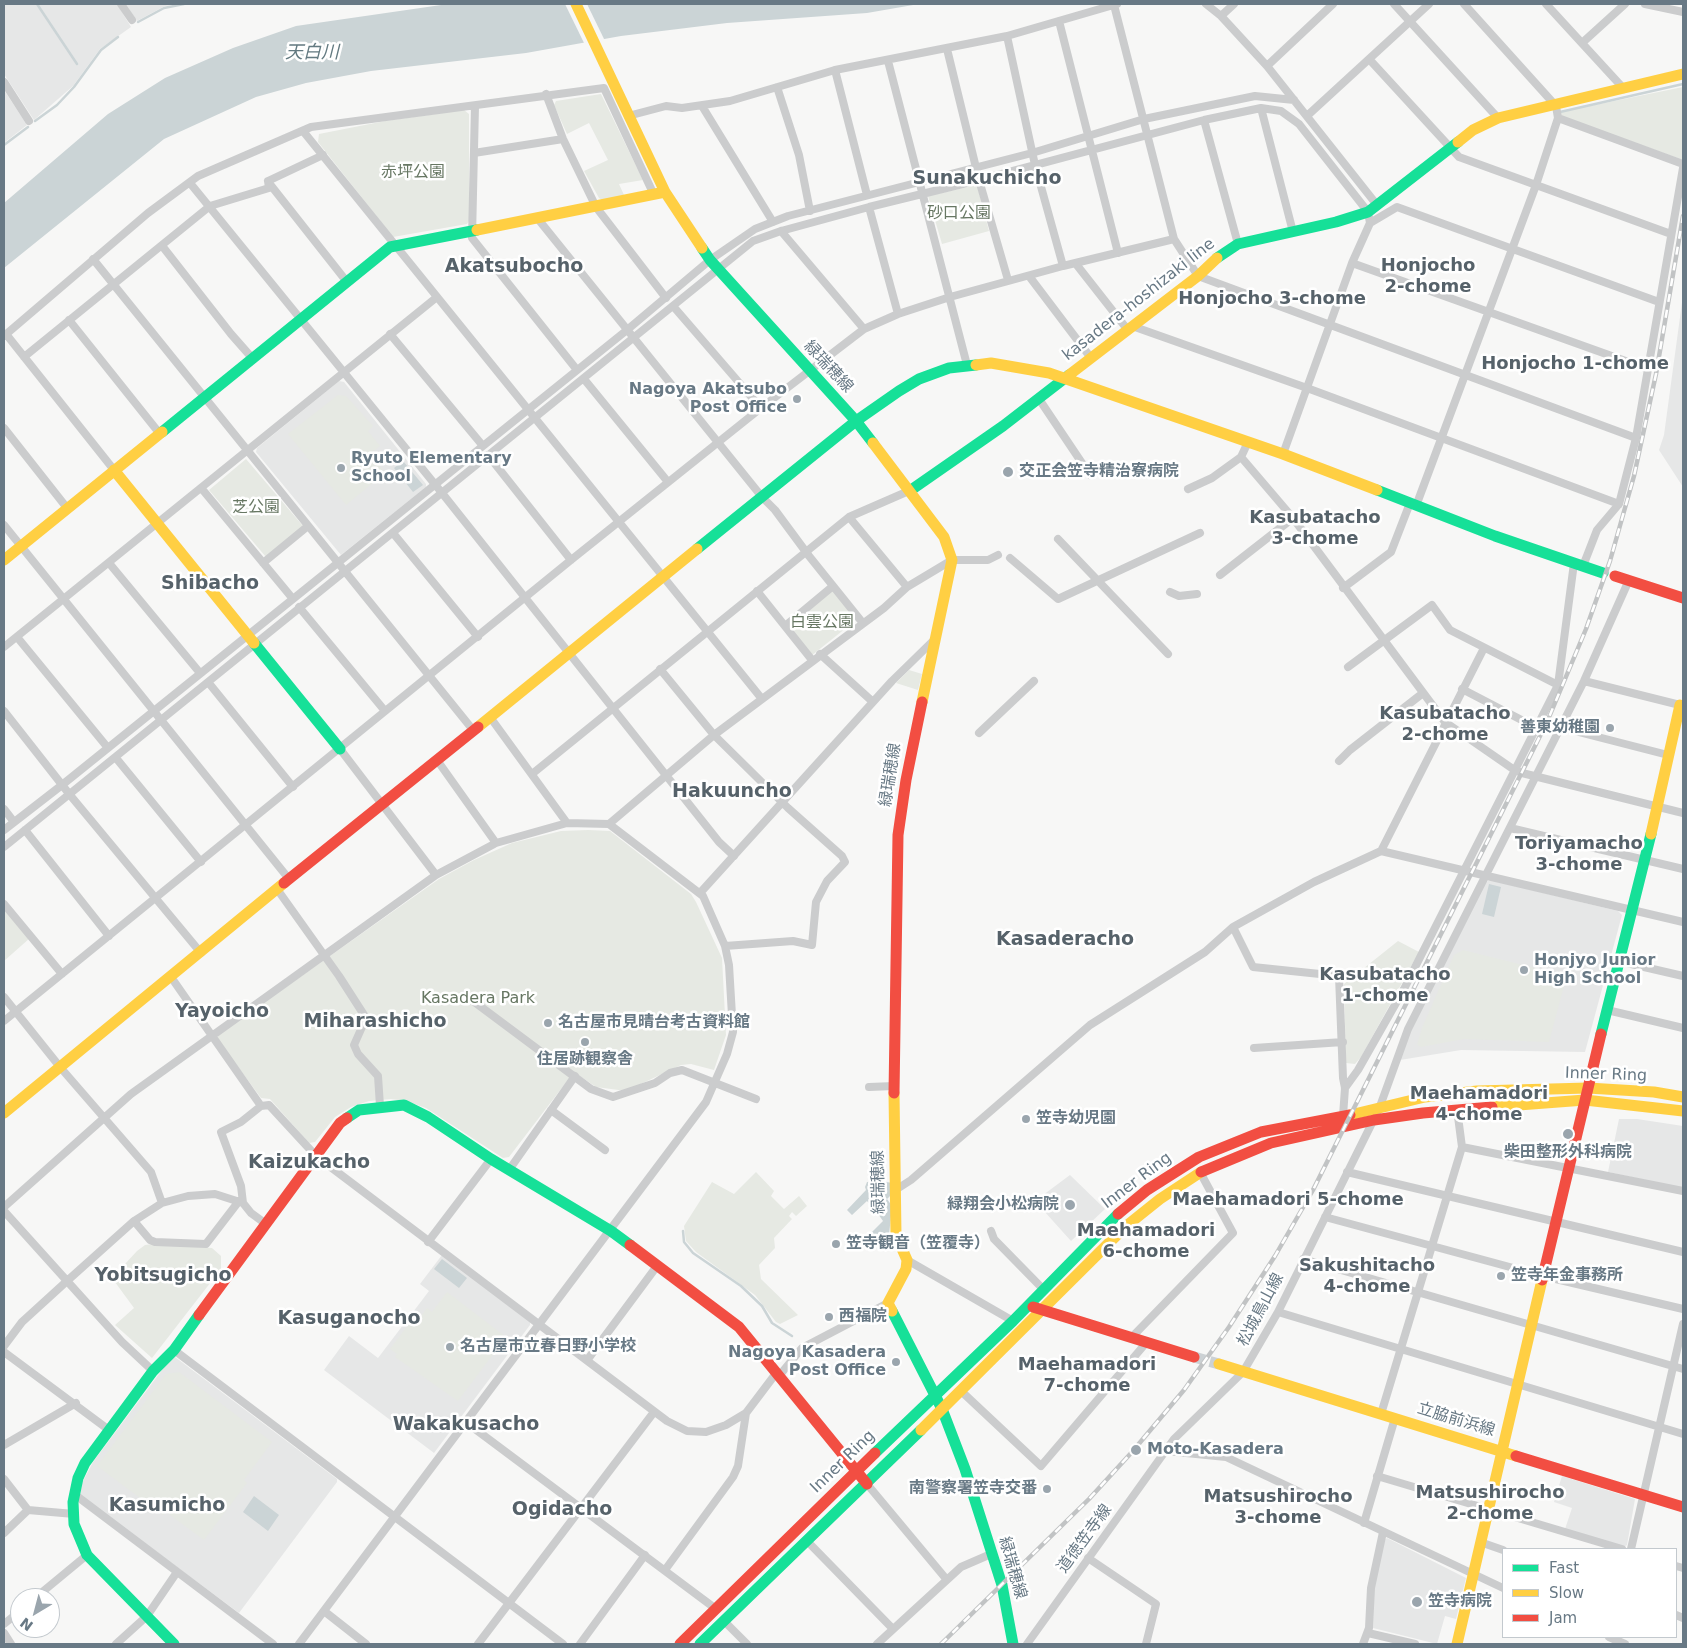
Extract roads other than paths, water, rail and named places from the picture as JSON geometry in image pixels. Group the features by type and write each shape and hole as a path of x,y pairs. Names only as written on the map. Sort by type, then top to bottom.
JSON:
{"street":[{"path":"122,4 132,20"},
{"name":"緑瑞穂線","path":"576,4 628,116 659,194 718,270 856,421 911,490 944,537 952,560 906,780 898,835 894,1086 897,1189 896,1235 907,1260"},
{"path":"628,116 666,106 682,108 702,106 835,70 888,61 1006,36 1116,4 1174,239 1198,276 1330,327 1636,438"},
{"path":"1206,4 1221,16 1308,115 1372,213"},
{"path":"1221,16 1234,4"},
{"path":"1266,66 1333,4"},
{"path":"1394,4 1498,118"},
{"path":"1308,115 1429,4"},
{"path":"1343,588 1391,552 1413,504 1443,438 1511,248 1536,186 1558,118 1556,106 1464,4"},
{"path":"1546,4 1624,89"},
{"path":"1582,43 1625,4"},
{"path":"1645,4 1683,12"},
{"path":"1059,21 1089,137 1090,150 1118,254"},
{"path":"1006,36 1032,153 1063,266"},
{"path":"947,49 979,180 1008,280"},
{"path":"1369,59 1460,157 1670,234"},
{"path":"888,61 967,365"},
{"path":"835,70 867,196"},
{"name":"kasadera-hoshizaki line","path":"911,490 1039,399 1198,276 1224,252 1238,244 1372,213 1449,147 1473,130 1498,118 1556,106 1683,74"},
{"path":"4,82 29,121"},
{"path":"777,87 798,155 810,211"},
{"path":"4,560 114,470 302,320 390,247 659,194 604,88 546,94 474,106 442,108 311,127 198,176 148,213 5,335 24,357 114,470 340,749 436,875"},
{"path":"546,94 563,140 596,207 666,298"},
{"path":"4,847 70,796 208,682 293,599 627,330 710,260 755,229 810,211 1089,137 1144,119 1255,96 1294,100"},
{"path":"474,106 472,238 577,370"},
{"path":"702,106 773,222"},
{"path":"4,830 200,673 300,607 753,241 869,206 979,180 1204,120 1261,108 1281,111 1299,124 1372,213"},
{"path":"1261,108 1293,232"},
{"path":"1558,118 1683,164"},
{"path":"1204,120 1238,244"},
{"path":"303,131 394,246 762,699"},
{"path":"474,153 563,140"},
{"path":"268,181 323,155"},
{"path":"1345,1088 1358,1070 1404,989 1513,769 1558,685 1578,564 1597,530 1619,504 1636,438 1683,168"},
{"path":"24,357 115,286 210,206 269,188 268,181"},
{"path":"268,181 346,282"},
{"path":"190,183 435,484 719,842 734,856"},
{"path":"869,206 898,314"},
{"path":"1372,213 1397,207 1659,302"},
{"path":"1283,454 1372,213"},
{"path":"538,219 762,497 775,510 862,622"},
{"path":"781,231 864,329"},
{"path":"4,1021 570,560 719,443 808,370 864,329 898,314 1008,280 1174,239"},
{"path":"163,247 253,359"},
{"path":"94,259 473,730"},
{"path":"1352,263 1648,369"},
{"path":"1076,264 1130,328 1307,388 1619,504"},
{"path":"1029,276 1091,358"},
{"path":"4,647 202,489 247,450 437,297"},
{"path":"673,306 761,408"},
{"path":"69,320 160,434"},
{"path":"390,334 483,446"},
{"path":"4,1113 201,953 277,888 856,421 919,379 948,368 991,363 1024,367 1066,378 1283,454 1495,536 1603,573"},
{"path":"584,379 668,482"},
{"path":"1039,399 1090,475"},
{"path":"4,428 67,508"},
{"path":"1188,489 1212,478 1241,457 1248,442"},
{"path":"488,455 570,560"},
{"path":"1241,457 1293,518 1343,588 1445,722 1513,769 1535,777 1683,813"},
{"path":"202,489 293,599"},
{"path":"532,774 660,668 849,518 911,490"},
{"path":"849,518 907,588"},
{"path":"1220,576 1293,518"},
{"path":"4,525 152,712 289,879"},
{"path":"263,562 308,526"},
{"path":"393,532 478,636"},
{"path":"1010,558 1058,599 1200,533"},
{"path":"1058,539 1168,654"},
{"path":"609,824 714,736 862,622 884,608 907,588 952,560 988,560 998,555"},
{"path":"108,563 200,673"},
{"path":"1615,576 1683,598"},
{"name":"松城鳥山線","path":"1166,1450 1218,1395 1243,1372 1278,1312 1377,1114 1408,1029 1510,828 1559,726 1584,680 1629,580"},
{"path":"785,626 834,586"},
{"path":"757,591 812,660"},
{"path":"1170,592 1179,596 1197,594"},
{"path":"1348,667 1432,605 1450,630 1558,685"},
{"path":"300,607 385,711"},
{"path":"17,637 108,748"},
{"path":"700,893 873,702 936,638"},
{"path":"1381,851 1484,648"},
{"path":"820,654 873,702"},
{"path":"660,668 714,736 782,802 842,856 845,862 827,881 816,902 812,944 793,941 725,946"},
{"path":"1457,1644 1501,1451 1533,1326 1543,1276 1618,961 1645,860 1680,705 1584,680"},
{"path":"979,733 1034,681"},
{"path":"208,682 293,787"},
{"path":"1462,689 1536,727"},
{"path":"1339,761 1350,750 1423,694"},
{"path":"4,711 70,796 201,953"},
{"path":"490,717 567,823"},
{"path":"1559,726 1668,754"},
{"path":"116,758 200,862"},
{"path":"437,760 496,843"},
{"path":"4,809 14,822"},
{"path":"4,1207 131,1094 436,875 496,843 567,823 609,824 700,893 725,946 729,965 733,1032 727,1054 706,1102 644,1181 611,1231 299,1644"},
{"path":"1510,828 1683,869"},
{"path":"25,830 108,936"},
{"path":"897,1189 911,1180 1090,1025 1205,952 1233,927 1314,882 1381,851 1683,922"},
{"path":"277,888 366,1018 354,1046 358,1054 378,1076 380,1106"},
{"path":"4,904 62,974"},
{"path":"1233,927 1253,967 1339,976 1345,1088 1343,1116"},
{"path":"1618,961 1683,976"},
{"path":"170,977 261,1106"},
{"path":"465,995 591,1088 613,1097 655,1083 670,1074 682,1070 756,1099"},
{"path":"4,997 60,1067 151,1172 162,1203"},
{"path":"1607,1010 1683,1028"},
{"path":"1254,1048 1342,1042"},
{"path":"508,1170 575,1076"},
{"path":"869,1087 894,1086"},
{"name":"Inner Ring","path":"700,1644 867,1484 1125,1227 1160,1198 1200,1172 1271,1143 1377,1114 1425,1097 1477,1091 1586,1094 1654,1092 1683,1097"},
{"name":"Inner Ring","path":"680,1644 934,1395 1013,1321 1114,1216 1164,1178 1199,1157 1261,1132 1343,1116 1458,1109 1586,1094 1683,1111"},
{"path":"134,1221 150,1240 155,1242 206,1244 241,1202 241,1186 220,1132 241,1122 261,1106 269,1105 316,1156 539,1326 588,1359 654,1412 687,1431 706,1432 726,1425 746,1413 802,1348 888,1303 906,1269 907,1260 1013,1321"},
{"path":"174,1644 87,1555 74,1524 74,1494 85,1463 153,1371 174,1350 340,1124 359,1110 380,1106 404,1105 428,1117 508,1170 611,1231 739,1327 947,1580"},
{"path":"1381,1414 1419,1294 1462,1147 1458,1109"},
{"path":"551,1110 605,1150"},
{"path":"1462,1147 1683,1191"},
{"path":"428,1242 491,1159"},
{"path":"1131,1338 1233,1233 1200,1172"},
{"path":"1347,1172 1683,1252"},
{"path":"4,1346 22,1322 67,1281 134,1221 162,1203 188,1196 215,1194 241,1202 251,1213 266,1224"},
{"path":"4,1211 44,1258 122,1342 153,1371"},
{"path":"1325,1216 1543,1276 1683,1309"},
{"path":"990,1232 994,1239 1042,1289"},
{"path":"1303,1259 1683,1369"},
{"path":"588,1359 658,1266"},
{"name":"緑瑞穂線","path":"888,1303 942,1409 965,1468 1003,1590 1013,1644"},
{"path":"1028,1305 1041,1312 1194,1357"},
{"path":"1278,1312 1683,1434"},
{"path":"1631,1548 1683,1324"},
{"path":"961,1391 1041,1466 1146,1343"},
{"path":"174,1350 563,1644"},
{"path":"4,1352 76,1403 109,1430"},
{"name":"立脇前浜線","path":"1219,1364 1683,1507"},
{"path":"4,1445 76,1403"},
{"path":"478,1644 654,1412"},
{"path":"665,1570 733,1477 738,1466 746,1413"},
{"path":"1364,1523 1395,1418"},
{"path":"467,1423 716,1609"},
{"path":"1166,1450 1226,1457 1502,1588"},
{"name":"道徳笠寺線","path":"1027,1644 1166,1450"},
{"path":"1377,1476 1619,1548"},
{"path":"4,1479 28,1510"},
{"path":"74,1494 273,1644"},
{"path":"4,1532 28,1510 74,1513"},
{"path":"1363,1644 1368,1633 1371,1588 1383,1532"},
{"path":"807,1541 892,1628"},
{"path":"1480,1542 1502,1550"},
{"path":"877,1644 892,1628 961,1567 991,1554"},
{"path":"47,1588 87,1555"},
{"path":"580,1644 645,1556"},
{"path":"1088,1558 1156,1604 1146,1644"},
{"path":"116,1644 147,1616 178,1572"},
{"path":"324,1611 366,1644"},
{"path":"724,1621 747,1644"},
{"path":"4,1633 11,1644"},
{"path":"1368,1633 1415,1644"},
{"path":"1612,1638 1625,1644"}],"water":[{"name":"天白川","path":"448,4 919,4 867,13 727,23 621,36 526,53 371,71 306,83 256,97 164,139 4,268 4,203 108,114 165,78 233,48 296,26"},
{"path":"403,461 423,485 413,492 394,468"},
{"path":"1489,884 1501,887 1494,917 1482,914"},
{"path":"867,1182 893,1183 892,1194 887,1199 892,1206 889,1235 873,1247 866,1238 883,1221 876,1211 867,1201 852,1215 847,1210 866,1190"},
{"path":"442,1259 467,1278 459,1288 434,1269"},
{"path":"254,1496 279,1515 268,1531 243,1512"}],"waterway":[{"path":"37,4 77,64"},
{"path":"138,22 164,8 184,4"},
{"path":"35,121 57,105 74,87 101,50 118,37"},
{"path":"1560,112 1683,84"},
{"path":"4,145 28,127"},
{"path":"683,1231 684,1242 693,1253 741,1286 762,1306 772,1323 792,1336"}],"tunnel":[{"path":"1194,1357 1219,1364"}],"railway":[{"path":"941,1644 1089,1499 1132,1452 1184,1390 1229,1327 1275,1256 1313,1190 1547,722 1586,629 1610,561 1634,476 1656,374 1683,216"}],"place":[{"name":"Nagoya Akatsubo Post Office","path":"797,399"},
{"name":"Ryuto Elementary School","path":"341,468"},
{"name":"交正会笠寺精治寮病院","path":"1008,472"},
{"name":"善東幼稚園","path":"1610,728"},
{"name":"Honjyo Junior High School","path":"1524,970"},
{"name":"名古屋市見晴台考古資料館","path":"548,1023"},
{"name":"住居跡観察舎","path":"585,1042"},
{"name":"笠寺幼児園","path":"1026,1119"},
{"name":"柴田整形外科病院","path":"1568,1134"},
{"name":"緑翔会小松病院","path":"1070,1205"},
{"name":"笠寺観音（笠覆寺）","path":"836,1244"},
{"name":"笠寺年金事務所","path":"1501,1276"},
{"name":"西福院","path":"829,1317"},
{"name":"名古屋市立春日野小学校","path":"450,1347"},
{"name":"Nagoya Kasadera Post Office","path":"896,1362"},
{"name":"Moto-Kasadera","path":"1136,1450"},
{"name":"南警察署笠寺交番","path":"1047,1489"},
{"name":"笠寺病院","path":"1417,1602"}],"district":[{"name":"Sunakuchicho","path":"987,179"},
{"name":"Akatsubocho","path":"514,267"},
{"name":"Honjocho 2-chome","path":"1428,276"},
{"name":"Honjocho 3-chome","path":"1272,299"},
{"name":"Honjocho 1-chome","path":"1575,364"},
{"name":"Kasubatacho 3-chome","path":"1315,528"},
{"name":"Shibacho","path":"210,584"},
{"name":"Kasubatacho 2-chome","path":"1445,724"},
{"name":"Hakuuncho","path":"732,792"},
{"name":"Toriyamacho 3-chome","path":"1579,854"},
{"name":"Kasaderacho","path":"1065,940"},
{"name":"Kasubatacho 1-chome","path":"1385,985"},
{"name":"Yayoicho","path":"222,1012"},
{"name":"Miharashicho","path":"375,1022"},
{"name":"Maehamadori 4-chome","path":"1479,1104"},
{"name":"Kaizukacho","path":"309,1163"},
{"name":"Maehamadori 5-chome","path":"1288,1200"},
{"name":"Maehamadori 6-chome","path":"1146,1241"},
{"name":"Yobitsugicho","path":"163,1276"},
{"name":"Sakushitacho 4-chome","path":"1367,1276"},
{"name":"Kasuganocho","path":"349,1319"},
{"name":"Maehamadori 7-chome","path":"1087,1375"},
{"name":"Wakakusacho","path":"466,1425"},
{"name":"Matsushirocho 2-chome","path":"1490,1504"},
{"name":"Kasumicho","path":"167,1506"},
{"name":"Matsushirocho 3-chome","path":"1278,1507"},
{"name":"Ogidacho","path":"562,1510"}],"park label":[{"name":"赤坪公園","path":"413,173"},
{"name":"砂口公園","path":"959,214"},
{"name":"芝公園","path":"256,508"},
{"name":"白雲公園","path":"822,623"},
{"name":"Kasadera Park","path":"478,999"}]}
